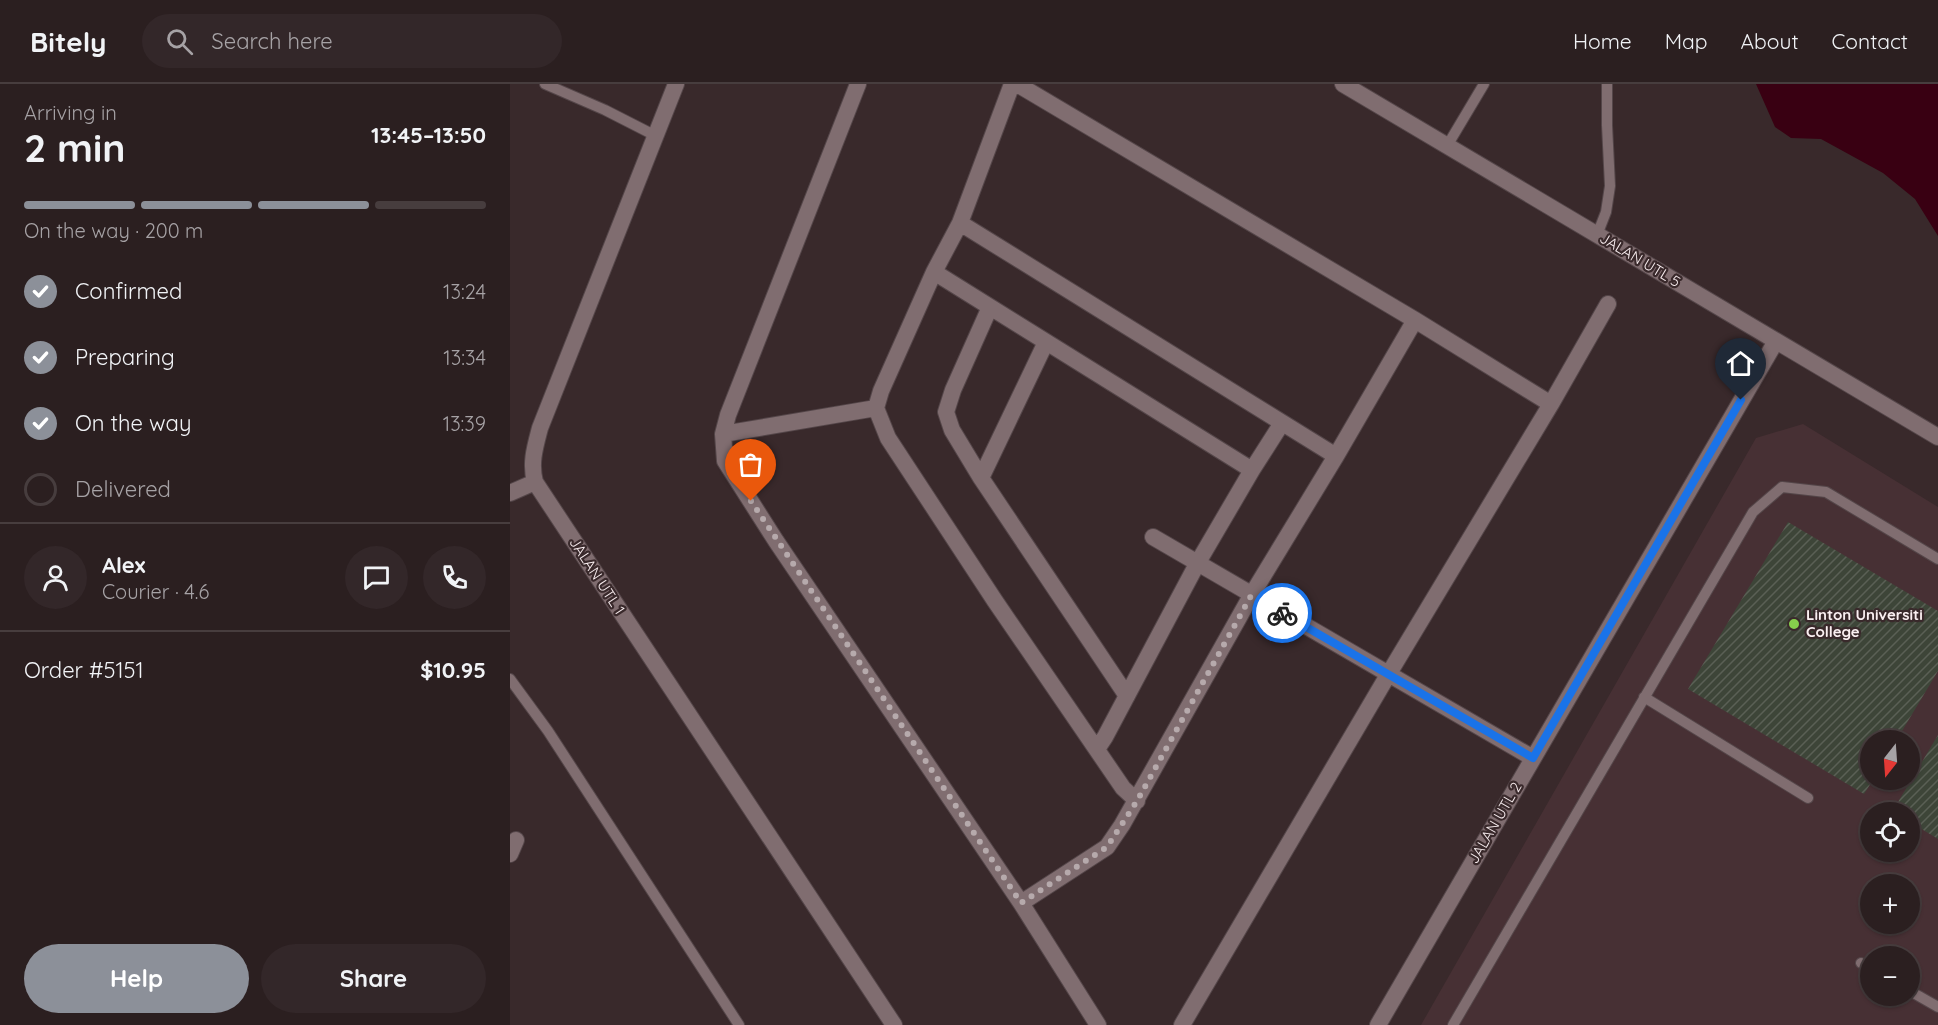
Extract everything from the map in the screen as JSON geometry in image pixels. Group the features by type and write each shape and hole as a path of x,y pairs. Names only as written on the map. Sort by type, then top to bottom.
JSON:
{"street":[{"name":"JALAN UTL 1","path":"676,84 540,428 532,456 535,482 894,1025"},
{"path":"858,84 728,415 723,434 725,461 1021,903 1098,1025"},
{"path":"1012,84 960,223 934,272 880,391 876,408 888,438 995,601 1123,788 1137,801"},
{"path":"1017,84 1415,320 1551,404"},
{"name":"JALAN UTL 5","path":"1343,84 1938,437"},
{"path":"960,223 1336,456"},
{"path":"934,272 1252,470"},
{"path":"1182,1025 1608,304"},
{"path":"990,307 953,390 946,412 952,430 981,478 1127,696"},
{"path":"1021,903 1107,847 1137,801 1251,596 1415,320"},
{"name":"JALAN UTL 2","path":"1378,1025 1776,341"},
{"path":"981,478 1046,342"},
{"path":"723,434 876,408"},
{"path":"1097,749 1197,564 1282,423"},
{"path":"510,493 535,482"},
{"path":"1153,537 1533,758"}],"lane":[{"path":"545,84 605,110 656,136"},
{"path":"1447,146 1484,84"},
{"path":"1598,235 1606,212 1610,186 1606,126 1607,84"},
{"path":"1453,1025 1753,512 1782,487 1826,492 1938,559"},
{"path":"510,679 548,731 739,1025"},
{"path":"1644,697 1808,798"},
{"path":"1920,997 1938,1007"}],"shaded area":[{"path":"1756,84 1938,84 1938,236 1915,199 1883,173 1821,139 1791,138 1775,127"},
{"name":"Linton Universiti College","path":"1803,424 1938,507 1938,1025 1421,1025 1756,438"}],"building":[{"path":"1788,522 1938,611 1938,671 1903,730 1860,730 1860,790 1867,790 1864,794 1688,689"},
{"path":"1938,735 1938,839 1920,828 1920,802 1898,802 1905,790 1920,790 1920,765"}],"way so far":[{"path":"751,501 1021,903 1107,847 1137,801 1251,596 1282,613"}],"place":[{"name":"Linton Universiti College","path":"1794,624"}],"route":[{"path":"1282,613 1533,758 1741,400"}]}
